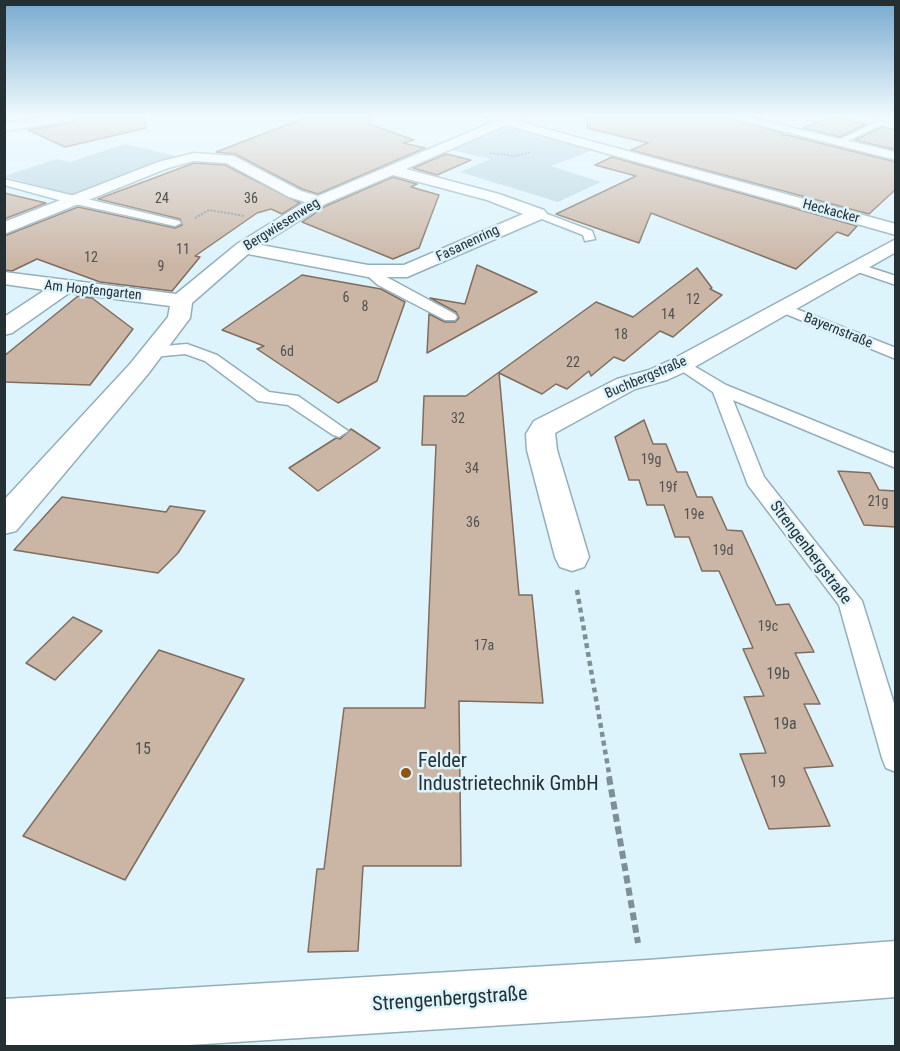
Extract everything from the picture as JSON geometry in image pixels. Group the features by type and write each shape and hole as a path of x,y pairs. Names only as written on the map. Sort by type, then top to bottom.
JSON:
{"street":[{"path":"4,229 160,166"},
{"path":"242,166 295,194 319,201"},
{"name":"Bergwiesenweg","path":"4,522 153,352 179,318 182,301 244,248 283,222 319,201 397,166"},
{"name":"Heckacker","path":"666,166 896,230"},
{"name":"Fasanenring","path":"390,169 493,197 538,214"},
{"name":"Fasanenring","path":"244,248 368,271 407,271 538,214"},
{"name":"Buchbergstraße","path":"572,556 540,434 544,427 626,384 682,364 896,244"},
{"name":"Am Hopfengarten","path":"4,278 182,301"},
{"path":"4,328 63,287"},
{"name":"Strengenbergstraße","path":"4,1029 648,988 896,969"}],"lane":[{"path":"4,182 175,223"},
{"path":"538,214 588,233 589,239"},
{"path":"856,267 896,281"},
{"path":"368,271 383,282 450,317"},
{"name":"Bayernstraße","path":"781,307 896,354"},
{"path":"153,352 187,349 211,358 264,397 292,400 339,432"},
{"path":"682,364 720,389 896,462"},
{"name":"Strengenbergstraße","path":"720,389 755,480 850,602 896,758"}],"path":[{"path":"175,223 160,232 168,233 208,210 283,222"},
{"path":"572,556 632,915 648,988"}],"shaded area":[{"path":"35,166 149,166 70,195 4,176"},
{"path":"474,166 551,166 601,182 558,202 460,172"}],"building":[{"path":"186,166 227,166 300,203 282,214 271,209 257,213 195,256 200,257 172,291 100,282 37,259 12,271 4,270 4,236 78,207 175,228 182,225 180,219 98,199"},
{"path":"258,166 383,166 318,194 302,189"},
{"path":"418,166 457,166 437,175 413,168"},
{"path":"599,166 644,166 857,226 848,236 837,232 796,269 651,213 639,243 556,214 636,176"},
{"path":"691,166 896,166 896,189 869,214"},
{"path":"393,177 417,184 411,187 439,195 419,248 393,259 302,222 326,206"},
{"path":"4,193 46,203 4,219"},
{"path":"477,265 537,292 427,353 429,314 445,322 455,322 459,318 456,312 430,298 465,304"},
{"path":"697,268 712,288 710,289 722,295 673,337 660,331 624,361 614,357 591,376 589,371 567,389 556,384 542,394 499,373 519,595 532,595 543,703 459,701 461,866 363,866 358,951 308,952 317,869 324,869 344,708 425,708 436,445 422,445 424,396 466,396 596,302 633,317"},
{"path":"302,275 381,289 405,302 377,381 338,403 257,349 264,346 222,330"},
{"path":"78,296 92,298 133,329 90,385 4,382 4,356"},
{"path":"644,420 653,444 666,444 677,472 687,472 697,497 712,497 727,530 742,531 776,605 789,604 814,652 795,653 820,704 804,704 833,766 804,768 830,826 769,829 740,754 766,753 744,697 764,696 743,649 753,648 719,571 702,571 689,537 675,537 664,505 647,505 639,480 629,480 615,437"},
{"path":"351,429 380,448 318,491 289,468 336,438 340,439"},
{"path":"838,471 870,473 879,490 896,491 896,527 864,525"},
{"path":"62,497 166,512 170,506 205,511 178,553 158,573 14,550"},
{"path":"73,617 102,631 55,680 26,663"},
{"path":"159,650 244,679 125,880 23,836"}],"place":[{"name":"Felder Industrietechnik GmbH","path":"406,773"}]}
